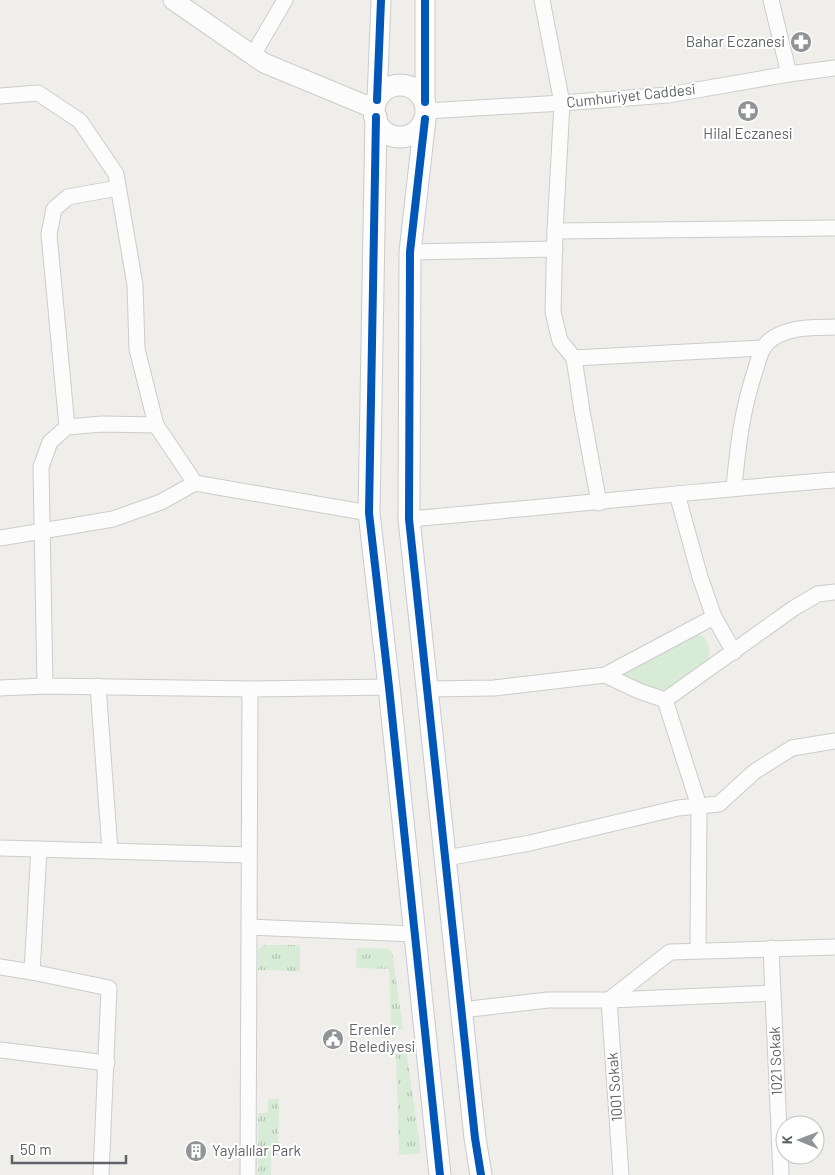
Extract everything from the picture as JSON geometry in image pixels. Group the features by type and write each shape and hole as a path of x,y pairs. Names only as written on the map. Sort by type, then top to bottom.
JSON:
{"main road":[{"path":"440,1175 369,513 376,109 382,93 388,88 397,85 406,85 420,94 425,111 410,252 409,519 475,1138 481,1175"},
{"path":"376,109 383,129 396,136 410,134 421,125 425,111"}],"street":[{"path":"172,0 264,63 376,109 381,0"},
{"path":"253,55 285,0"},
{"path":"424,0 425,111"},
{"path":"542,0 562,103 555,231 554,312 560,341 574,358 599,502"},
{"path":"771,0 790,74"},
{"name":"Cumhuriyet Caddesi","path":"425,111 668,95 835,68"},
{"path":"0,96 38,93 80,121 116,174 135,284 137,350 156,425 195,483"},
{"path":"67,427 50,234 54,209 68,197 118,188"},
{"path":"555,231 835,228"},
{"path":"410,252 555,249"},
{"path":"734,488 742,419 747,395 762,348 770,340 791,330 835,326"},
{"path":"574,358 762,348"},
{"path":"45,686 41,467 50,442 67,427 102,424 156,425"},
{"path":"409,519 835,480"},
{"path":"0,538 113,519 161,502 195,483 369,513"},
{"path":"678,494 700,576 714,617 734,652"},
{"path":"664,700 794,608 818,594 835,592"},
{"path":"428,689 494,688 605,675 714,617"},
{"path":"605,675 664,700 699,806 698,950"},
{"path":"0,688 45,686 250,689 389,687"},
{"path":"98,686 110,851"},
{"path":"248,1175 250,689"},
{"path":"446,858 530,842 678,808 719,804 754,772 792,748 835,741"},
{"path":"0,848 249,855"},
{"path":"32,972 39,849"},
{"path":"249,927 415,934"},
{"path":"609,1000 670,952 835,947"},
{"name":"1021 Sokak","path":"771,948 781,1175"},
{"path":"0,967 109,988 107,1063 100,1175"},
{"path":"462,1010 548,1000 609,1000 773,993"},
{"name":"1001 Sokak","path":"609,1000 622,1175"},
{"path":"0,1050 107,1063"}],"green space":[{"path":"698,634 704,637 710,649 708,664 667,690 645,687 623,676 627,670"},
{"path":"264,945 300,945 300,971 258,970 258,950"},
{"path":"357,948 388,949 392,952 403,1029 391,1029 389,969 356,968"},
{"path":"396,1048 406,1049 421,1153 399,1155"},
{"path":"268,1099 279,1099 278,1155 271,1155 271,1175 258,1175 258,1113 268,1113"}],"cycle path":[{"path":"377,100 381,0"},
{"path":"425,0 425,102"},
{"path":"376,117 369,513 440,1175"},
{"path":"425,119 410,252 409,519 475,1138 481,1175"}],"place":[{"name":"Bahar Eczanesi","path":"801,42"},
{"name":"Hilal Eczanesi","path":"748,111"},
{"name":"Erenler Belediyesi","path":"333,1039"},
{"name":"Yaylalılar Park","path":"196,1151"}]}
